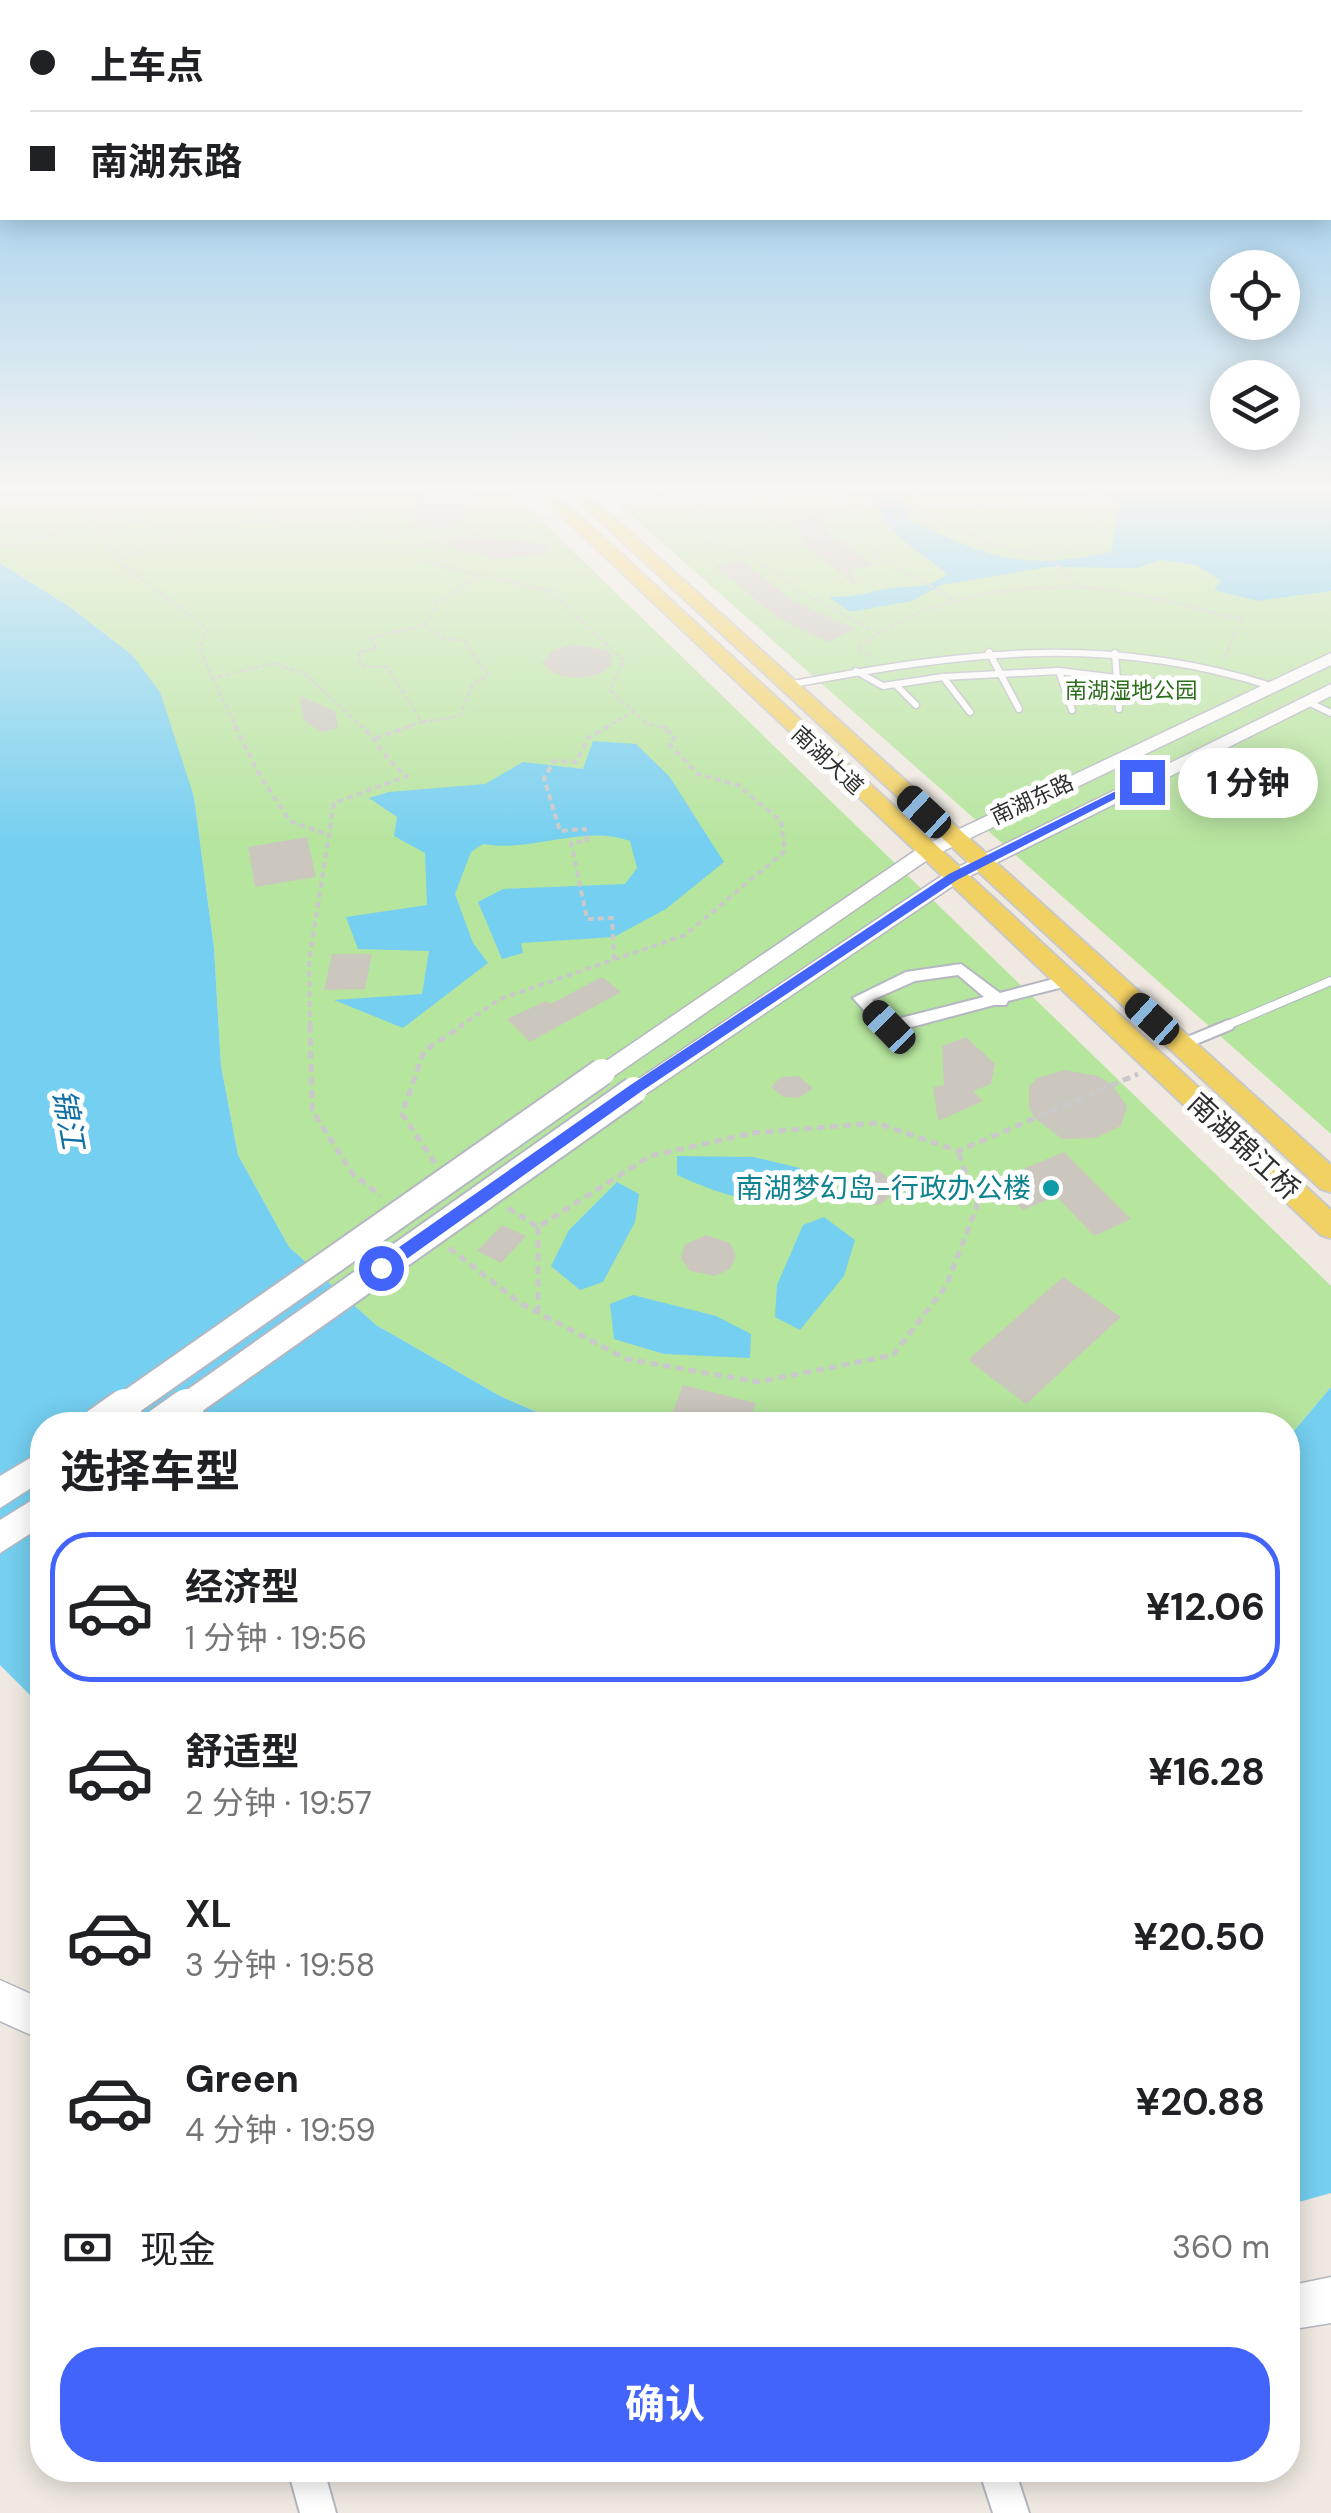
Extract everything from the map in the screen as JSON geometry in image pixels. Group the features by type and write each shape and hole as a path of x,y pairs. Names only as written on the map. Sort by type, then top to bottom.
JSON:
{"main road":[{"name":"南湖大道","path":"687,610 926,852 1156,1066"},
{"name":"南湖大道","path":"701,610 1180,1045"},
{"name":"南湖东路","path":"117,1412 602,1072 926,852 1331,658"},
{"name":"南湖东路","path":"178,1412 634,1090 953,877 1331,689"},
{"name":"南湖锦江桥","path":"1180,1045 1331,1182"},
{"name":"南湖锦江桥","path":"1156,1066 1331,1227"},
{"path":"0,1494 30,1473"},
{"path":"0,1538 30,1517"},
{"path":"0,2000 30,2014"},
{"path":"1300,2306 1331,2300"}],"street":[{"path":"1000,1002 960,969 912,976 861,998 889,1027 1000,1002 1065,981"},
{"path":"309,2482 318,2513"},
{"path":"1002,2482 1011,2513"}],"lane":[{"path":"786,686 883,666 988,652 1115,653 1220,668 1271,686"},
{"path":"988,652 1019,709"},
{"path":"1115,653 1119,709"},
{"path":"856,671 871,683 897,686 943,678 1060,671 1182,686"},
{"path":"1060,671 1072,710"},
{"path":"943,678 970,712"},
{"path":"897,686 916,704"},
{"path":"1306,701 1331,713"},
{"path":"1180,1045 1331,981"}],"path":[{"path":"183,610 208,629 200,647 212,678 260,774 290,821 329,835"},
{"path":"425,626 433,610"},
{"path":"450,1172 435,1163 402,1114 424,1051 500,999 685,934 785,852 781,822 738,785 698,774 669,744 675,737 665,726 646,724 610,690 624,661 570,610"},
{"path":"835,610 874,631"},
{"path":"883,666 858,648 874,631 934,610"},
{"path":"1195,610 1241,619 1220,668"},
{"path":"376,738 422,722 460,716 472,685 488,675 464,641 442,638 425,626 370,638 376,648 359,652 360,666 387,667 422,722"},
{"path":"212,678 275,663 305,674 376,738 388,763 407,776 334,803 309,962 312,1110 352,1172 382,1196"},
{"path":"614,959 612,918 587,919 579,884 571,843 587,841 585,829 560,831 544,778 554,761 576,762 588,738 633,712"},
{"path":"538,1227 650,1156 752,1134 877,1123 958,1151 1156,1066"},
{"path":"443,1244 538,1313 626,1359 758,1382 892,1355 946,1286 978,1206 958,1151"},
{"path":"494,1200 538,1227"},
{"path":"538,1227 538,1313"}],"green space":[{"path":"74,610 634,610 1331,1286 1331,1387 1300,1424 1300,1412 536,1412 500,1396 376,1325 289,1247 238,1155 221,1066 214,948 194,797 132,655"},
{"name":"南湖湿地公园","path":"739,610 1331,610 1331,1134"}],"water":[{"name":"锦江","path":"0,610 74,610 132,655 160,692 194,797 214,948 221,1066 238,1155 289,1247 376,1325 500,1396 536,1412 30,1412 30,1695 0,1665"},
{"path":"593,741 636,744 669,776 724,862 666,909 614,937 521,943 523,953 502,959 478,902 503,889 625,884 637,868 630,841 612,837 576,837 520,845 483,844 471,852 455,894 473,943 488,963 403,1028 334,1000 422,994 429,951 358,949 346,917 427,905 425,853 394,836 397,817 369,798 389,792 485,784 523,762 583,769"},
{"path":"677,1156 754,1157 800,1168 808,1196 777,1202 725,1194 677,1175"},
{"path":"617,1182 639,1194 635,1222 603,1282 580,1290 551,1266 569,1230"},
{"path":"824,1217 855,1240 844,1276 800,1330 775,1317 777,1285 803,1225"},
{"path":"633,1295 716,1316 751,1334 750,1358 664,1354 614,1339 610,1304"},
{"path":"1331,1387 1331,2193 1300,2202 1300,1424"}],"building":[{"path":"769,610 814,610 855,629 828,642"},
{"path":"574,644 606,650 612,655 611,666 597,675 575,678 555,674 542,663 553,650"},
{"path":"299,696 335,711 338,728 321,732 304,720"},
{"path":"307,837 316,877 255,887 248,847"},
{"path":"332,954 372,954 365,989 324,990"},
{"path":"602,977 621,992 530,1042 507,1019 546,1001 550,1004"},
{"path":"966,1037 995,1064 991,1084 973,1091 983,1101 938,1121 933,1087 944,1085 942,1046"},
{"path":"1065,1070 1098,1076 1111,1084 1127,1106 1121,1126 1096,1138 1062,1139 1036,1119 1029,1109 1029,1087 1037,1078"},
{"path":"798,1076 813,1088 799,1098 783,1097 771,1087 781,1077"},
{"name":"南湖梦幻岛-行政办公楼","path":"1064,1152 1131,1219 1094,1236 1056,1196 1023,1210 1002,1189 1006,1176"},
{"path":"874,1171 886,1176 891,1188 886,1200 874,1205 862,1200 857,1188 862,1176"},
{"path":"502,1225 526,1236 501,1263 477,1251"},
{"path":"706,1235 730,1243 736,1256 730,1269 715,1276 690,1271 681,1259 684,1245"},
{"path":"1063,1277 1121,1317 1026,1404 968,1360"},
{"path":"683,1385 756,1403 753,1412 673,1412"}],"place":[{"name":"南湖梦幻岛-行政办公楼","path":"1051,1188"}],"route":[{"path":"381,1268 634,1090 953,877 1142,782"}]}
